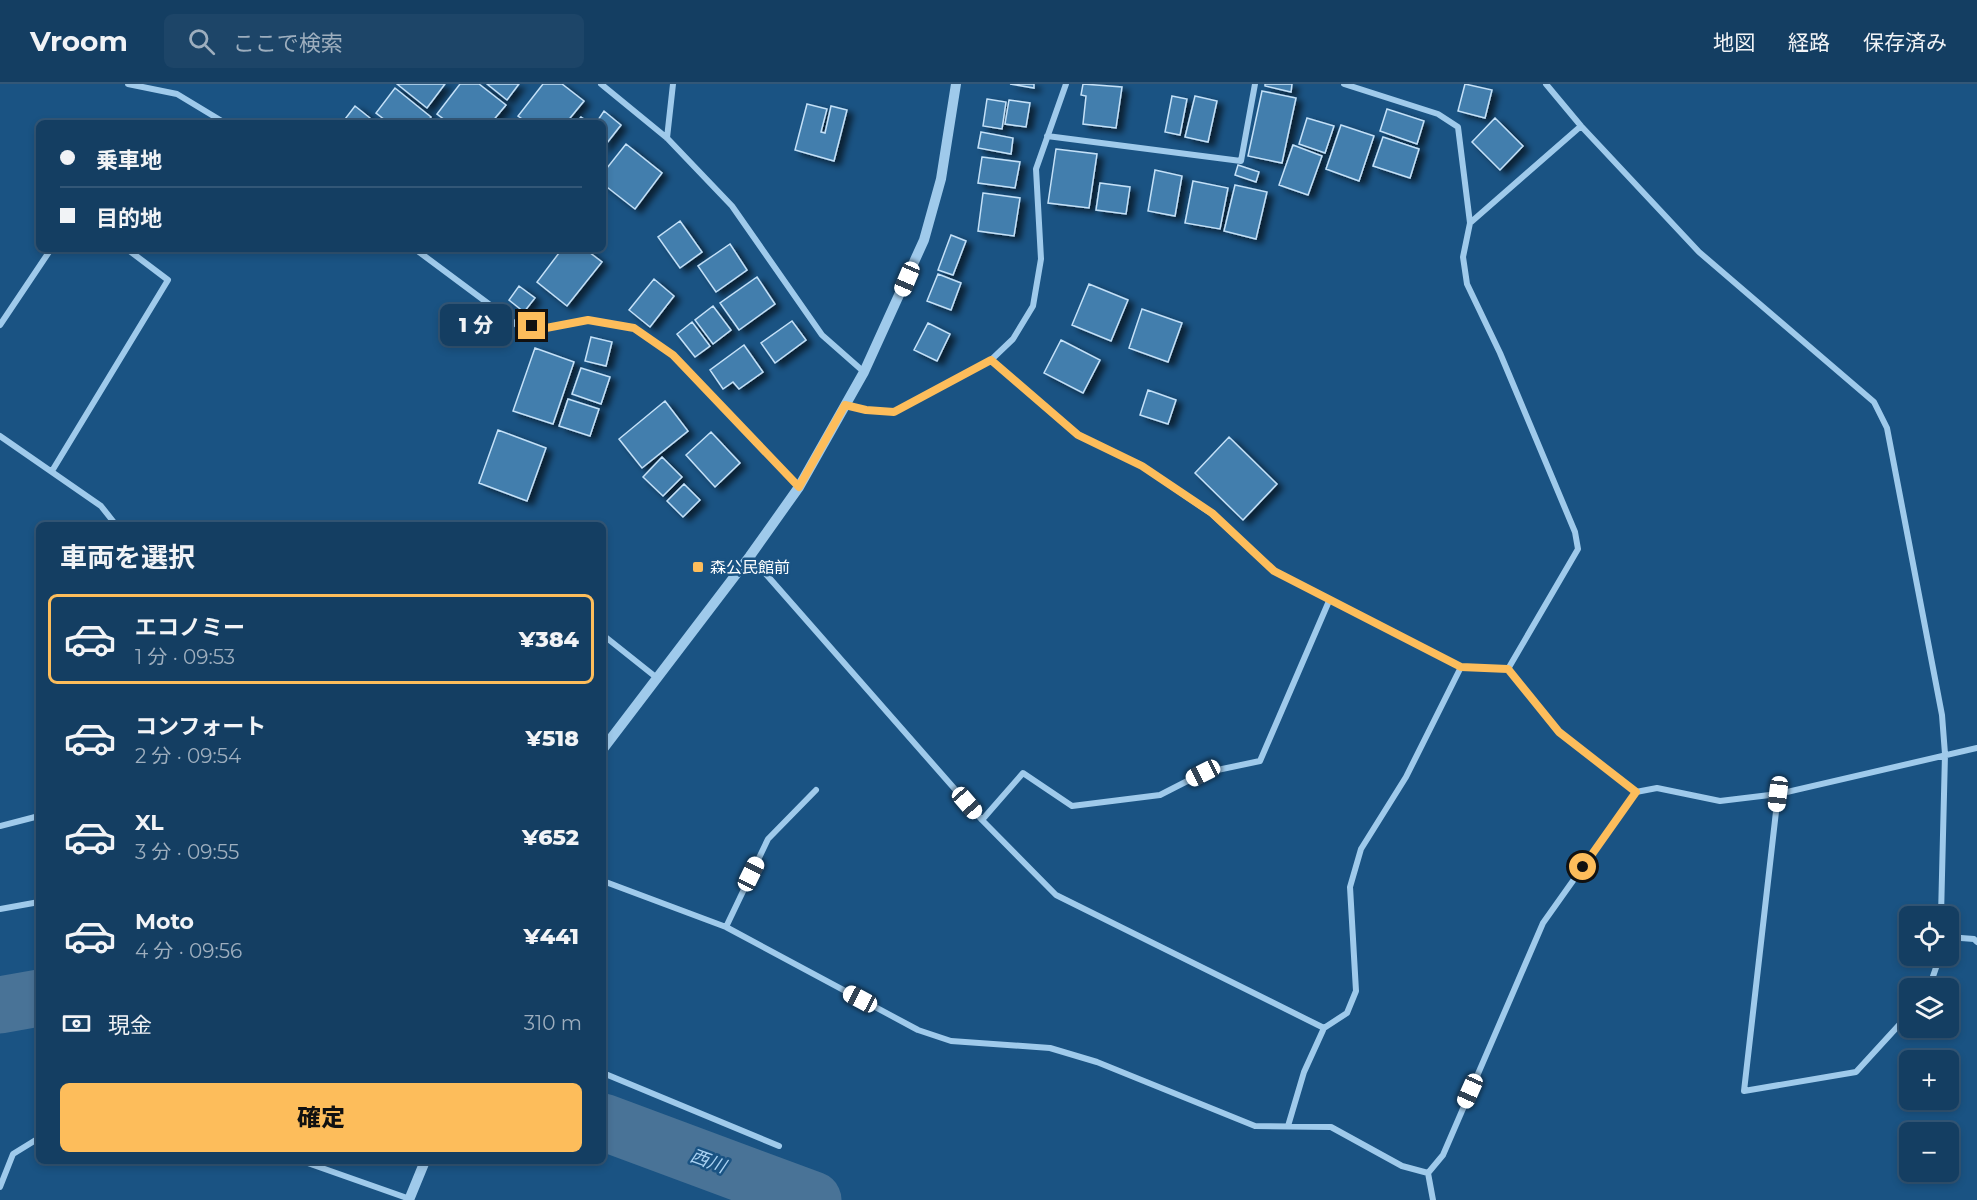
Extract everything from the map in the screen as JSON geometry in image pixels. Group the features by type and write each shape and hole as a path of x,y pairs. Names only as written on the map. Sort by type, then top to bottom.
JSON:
{"street":[{"path":"128,84 177,94 220,120"},
{"path":"601,84 667,138 732,206 822,335 864,372"},
{"path":"667,138 673,84"},
{"path":"606,745 750,556 799,487 864,372 924,240 941,179 956,84"},
{"path":"845,405 866,410 894,412 991,360 1013,339 1033,306 1041,259 1036,169 1066,84"},
{"path":"1047,136 1240,161 1255,84"},
{"path":"1344,84 1438,114 1458,127 1470,222 1463,257 1467,284 1500,353 1575,532 1578,549 1508,669"},
{"path":"1546,84 1581,126 1699,252 1874,402 1887,428 1942,715 1945,754 1941,906"},
{"path":"1470,222 1581,126"},
{"path":"0,325 49,252"},
{"path":"52,471 168,280 131,252"},
{"path":"419,252 517,325 546,328 588,320 634,328 673,355 799,487"},
{"path":"991,360 1078,435 1142,466 1212,513 1274,571 1461,667 1508,669 1559,732 1636,792"},
{"path":"0,436 100,506 113,522"},
{"path":"750,556 982,820 1056,895 1324,1028"},
{"path":"982,820 1023,773 1072,806 1160,795 1203,773 1260,762 1329,600"},
{"path":"606,636 657,678"},
{"path":"1288,1126 1304,1072 1324,1028 1347,1013 1356,991 1350,887 1361,849 1406,777 1461,667"},
{"path":"1432,1200 1428,1173 1443,1155 1543,923 1636,792 1657,788 1720,801 1778,794 1977,748"},
{"path":"726,927 768,839 816,790"},
{"path":"1778,794 1744,1090 1856,1072 1899,1025"},
{"path":"0,826 36,817"},
{"path":"606,882 726,927 918,1030 951,1041 1050,1048 1097,1062 1255,1126 1331,1127 1402,1166 1428,1173"},
{"path":"0,909 36,903"},
{"path":"1959,938 1974,939 1977,942"},
{"path":"606,1074 779,1146"},
{"path":"0,1187 13,1154 36,1140"},
{"path":"310,1164 411,1200 424,1164"}],"building":[{"path":"397,84 445,84 427,108"},
{"path":"460,84 479,84 506,105 494,120 445,120 437,114"},
{"path":"487,84 519,84 507,100"},
{"path":"543,84 562,84 584,101 568,120 524,120 518,116"},
{"path":"1010,84 1034,84 1034,88"},
{"path":"1083,84 1122,87 1116,128 1083,124 1086,96 1081,95"},
{"path":"1265,84 1292,84 1291,92 1265,86"},
{"path":"1465,84 1492,90 1485,118 1458,111"},
{"path":"395,88 431,117 428,120 385,120 376,113"},
{"path":"1262,91 1296,98 1282,163 1248,156"},
{"path":"1172,96 1187,99 1180,135 1165,132"},
{"path":"1195,96 1217,101 1208,142 1185,137"},
{"path":"987,99 1006,102 1002,129 983,126"},
{"path":"1009,100 1030,103 1026,127 1005,124"},
{"path":"807,104 827,109 821,132 825,133 831,106 847,110 834,161 795,150"},
{"path":"355,106 370,118 368,120 344,120"},
{"path":"1387,109 1424,121 1417,144 1380,131"},
{"path":"604,111 621,125 606,144 606,120 598,120"},
{"path":"1307,118 1334,126 1325,153 1299,144"},
{"path":"1495,118 1523,146 1500,170 1472,142"},
{"path":"1341,125 1374,136 1359,181 1326,169"},
{"path":"981,132 1013,138 1011,154 978,148"},
{"path":"1383,137 1419,149 1410,178 1373,166"},
{"path":"626,144 662,173 635,209 606,186 606,169"},
{"path":"1293,145 1322,156 1308,195 1279,185"},
{"path":"1056,149 1097,154 1089,208 1048,203"},
{"path":"982,157 1020,162 1015,188 978,183"},
{"path":"1238,165 1259,172 1256,182 1235,175"},
{"path":"1155,170 1182,176 1175,216 1148,211"},
{"path":"1193,181 1228,188 1220,229 1185,223"},
{"path":"1100,183 1130,187 1126,214 1096,210"},
{"path":"1235,185 1267,192 1256,239 1224,231"},
{"path":"983,193 1020,198 1014,236 978,231"},
{"path":"680,221 702,252 680,268 658,237"},
{"path":"951,235 966,241 953,275 938,270"},
{"path":"730,244 747,270 716,292 698,266"},
{"path":"560,252 589,252 602,262 567,306 537,282"},
{"path":"938,274 961,283 951,310 927,301"},
{"path":"757,277 775,304 739,330 720,303"},
{"path":"654,279 674,296 650,327 629,310"},
{"path":"1089,284 1128,300 1111,341 1072,325"},
{"path":"519,286 535,298 524,312 509,300"},
{"path":"713,306 731,330 713,344 695,320"},
{"path":"1142,309 1182,323 1168,362 1129,348"},
{"path":"792,321 806,340 775,363 761,343"},
{"path":"692,322 710,346 695,357 677,334"},
{"path":"928,323 950,334 937,361 914,350"},
{"path":"591,337 612,342 606,366 585,361"},
{"path":"1061,340 1100,360 1083,393 1044,373"},
{"path":"744,345 763,372 739,389 733,382 723,389 710,370"},
{"path":"535,348 574,362 553,424 513,411"},
{"path":"581,368 610,377 601,404 572,394"},
{"path":"1148,390 1176,400 1168,424 1140,415"},
{"path":"568,399 599,409 590,436 559,426"},
{"path":"665,401 688,431 642,468 619,439"},
{"path":"498,430 546,448 527,501 479,483"},
{"path":"711,432 740,463 715,487 686,455"},
{"path":"1229,437 1277,484 1243,520 1195,473"},
{"path":"662,457 682,477 663,496 643,477"},
{"path":"684,484 700,500 683,517 667,501"}],"waterway":[{"name":"西川","path":"0,1005 36,999"},
{"name":"西川","path":"606,1123 813,1200"}],"place":[{"name":"森公民館前","path":"698,567"}],"route":[{"path":"532,326 546,328 588,320 634,328 673,355 799,487 845,405 866,410 894,412 991,360 1078,435 1142,466 1212,513 1274,571 1461,667 1508,669 1559,732 1636,792 1583,867"}]}
